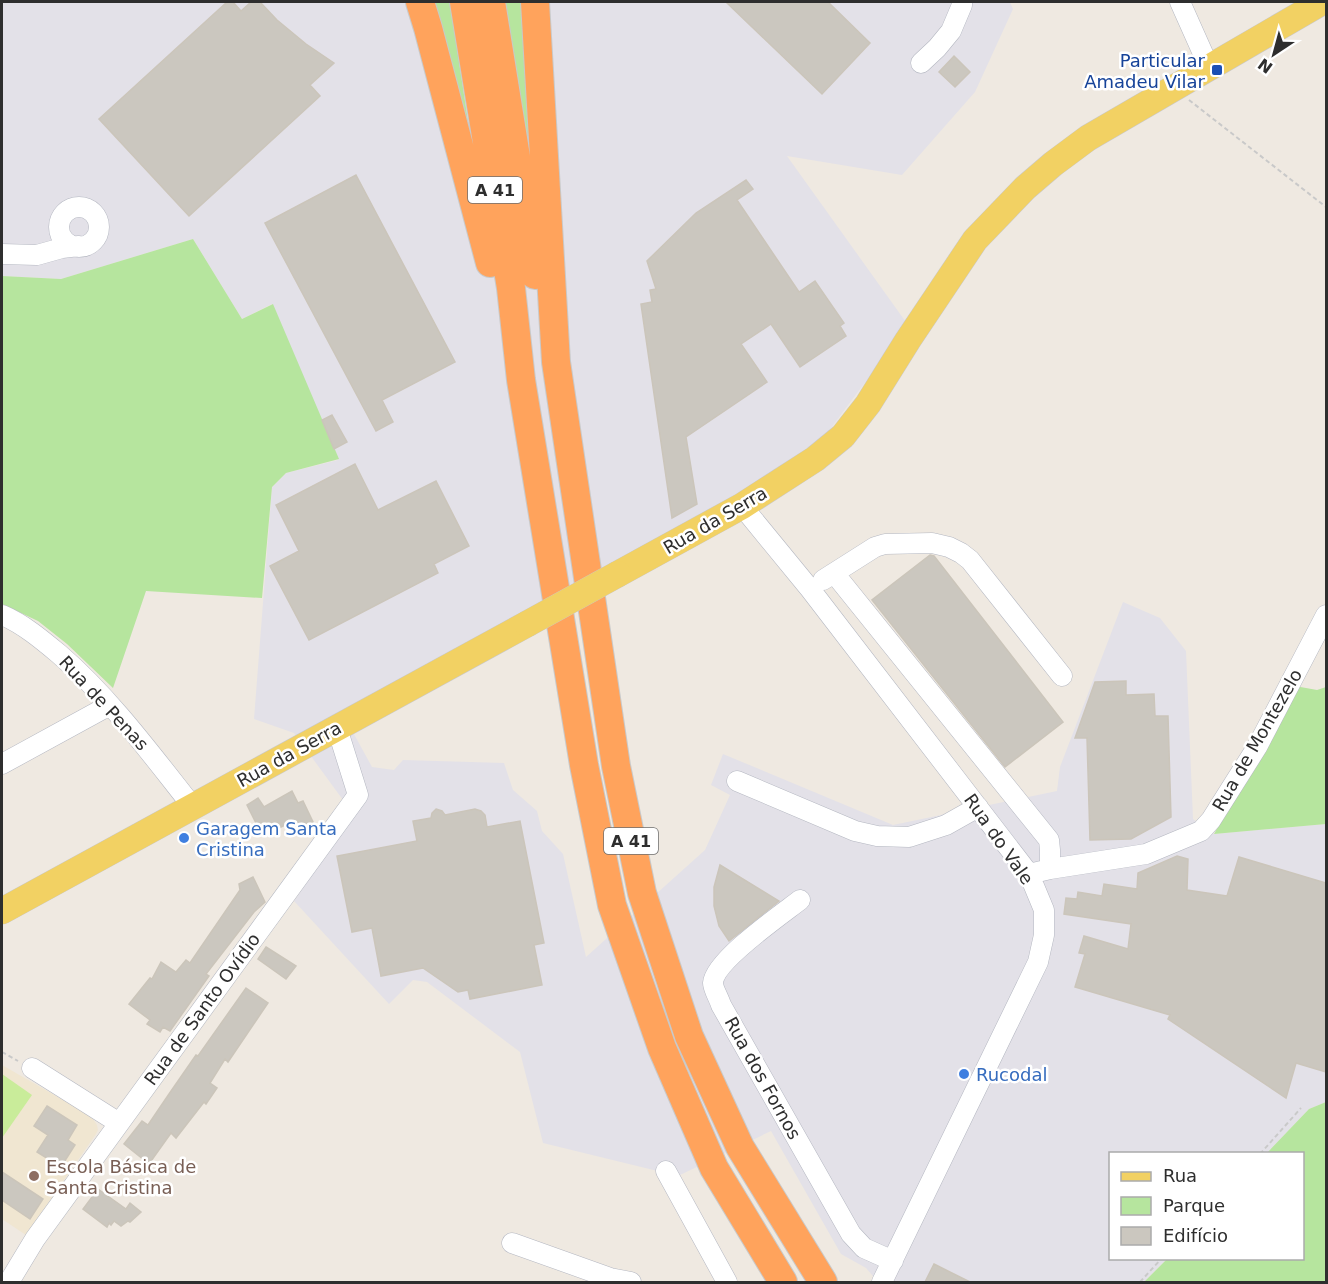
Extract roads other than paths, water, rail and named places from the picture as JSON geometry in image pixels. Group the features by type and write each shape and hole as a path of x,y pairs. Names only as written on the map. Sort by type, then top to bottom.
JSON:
{"highway":[{"path":"420,2 521,380"},
{"name":"A 41","path":"464,2 511,288 521,380 584,765 612,905 662,1048 714,1168 783,1282"},
{"name":"A 41","path":"491,2 537,288 556,362 616,766 642,893 689,1036 740,1147 824,1282"},
{"path":"535,2 556,362"}],"main road":[{"name":"Rua da Serra","path":"2,911 742,506 815,459 843,436 868,404 975,240 1026,188 1088,138 1322,2"}],"street":[{"path":"921,63 951,31 962,2"},
{"path":"1180,2 1209,67"},
{"path":"2,254 37,255 62,248 85,246 91,243 99,232 100,226 95,214 84,207 71,208 66,212 60,224 62,237 72,245 79,246"},
{"path":"47,252 56,243 60,231"},
{"name":"Rua do Vale","path":"742,506 810,589 1029,874 1044,910 1044,934 1038,962 882,1282"},
{"path":"810,589 875,547 885,544 932,543 949,547 970,560 1062,676"},
{"path":"834,573 1049,840 1050,869"},
{"name":"Rua de Penas","path":"2,615 41,639 77,670 149,751 193,807"},
{"name":"Rua de Montezelo","path":"1029,874 1146,854 1201,831 1211,820 1257,747 1326,615"},
{"path":"2,764 110,705"},
{"name":"Rua de Santo Ovídio","path":"9,1282 35,1239 358,795 337,728"},
{"path":"737,781 855,831 877,836 909,837 946,825 978,807"},
{"name":"Rua dos Fornos","path":"800,900 733,953 717,971 713,984 721,1005 851,1234 864,1248 893,1261"},
{"path":"32,1068 119,1123"},
{"path":"666,1171 727,1282"},
{"path":"512,1244 610,1278 631,1282"}],"place":[{"name":"Particular Amadeu Vilar","path":"1217,70"},
{"name":"Garagem Santa Cristina","path":"184,838"},
{"name":"Rucodal","path":"964,1074"},
{"name":"Escola Básica de Santa Cristina","path":"34,1176"}]}
